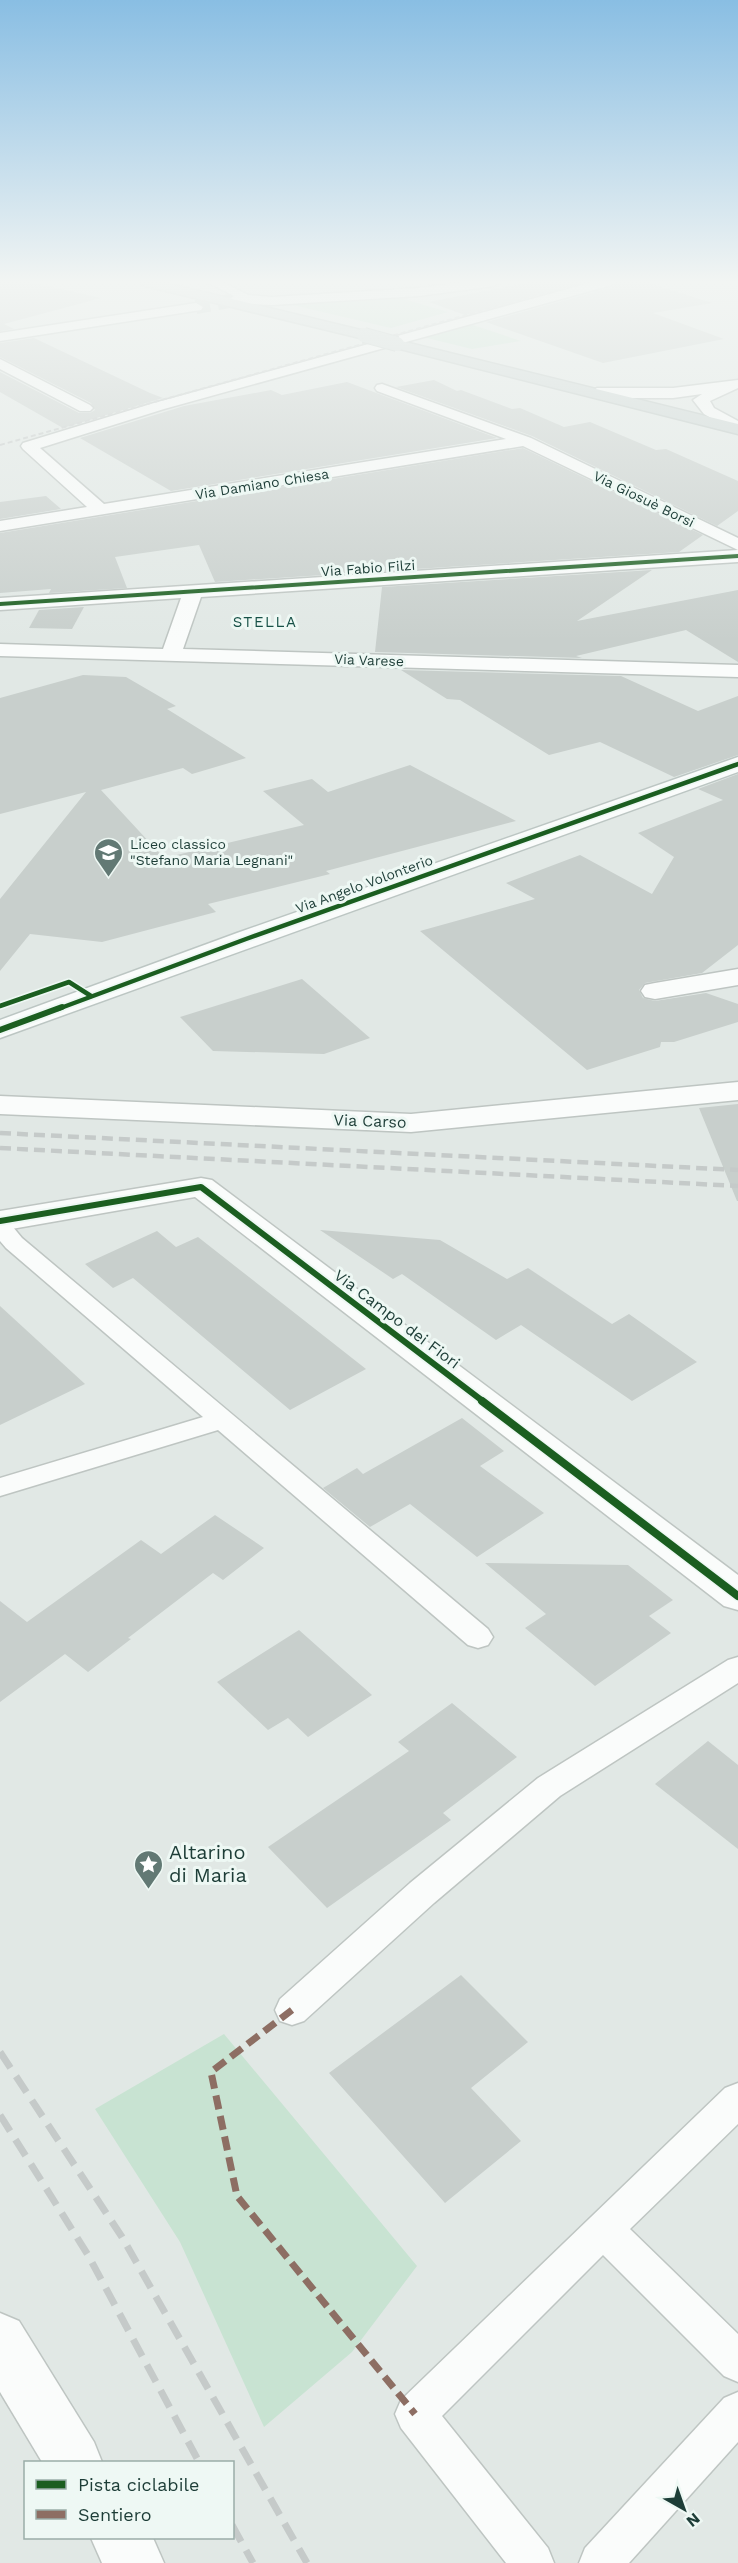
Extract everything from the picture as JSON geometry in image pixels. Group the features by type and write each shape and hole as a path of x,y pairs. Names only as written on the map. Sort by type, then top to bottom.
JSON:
{"main road":[{"path":"629,402 738,428"}],"street":[{"path":"73,402 85,408"},
{"path":"101,510 29,446 173,402"},
{"name":"Via Giosuè Borsi","path":"419,402 525,441 738,545"},
{"path":"657,402 657,409 695,402"},
{"path":"702,402 709,411 738,428"},
{"name":"Via Damiano Chiesa","path":"0,526 525,441"},
{"name":"Via Fabio Filzi","path":"0,604 738,556"},
{"path":"171,655 193,592"},
{"name":"Via Varese","path":"0,650 738,671"},
{"name":"Via Angelo Volonterio","path":"0,1030 738,764"},
{"path":"655,991 738,977"},
{"name":"Via Carso","path":"0,1105 411,1123 738,1090"},
{"name":"Via Campo dei Fiori","path":"0,1221 201,1186 738,1596"},
{"path":"0,2340 73,2461"},
{"path":"121,2539 135,2563"}],"lane":[{"path":"0,1226 14,1243 478,1637"},
{"path":"0,1487 223,1420"},
{"path":"292,2010 422,1893 549,1787 738,1668"},
{"path":"532,2563 415,2414 738,2100"},
{"path":"603,2229 738,2362"},
{"path":"600,2563 738,2412"}],"green space":[{"path":"224,2034 417,2266 352,2352 264,2427 180,2242 95,2109"}],"building":[{"path":"17,402 57,402 79,413 90,413 95,410 88,402 151,402 63,428"},
{"path":"208,402 400,402 497,438 171,491 80,438 184,406"},
{"path":"437,402 492,402 512,409 520,408 564,427 590,422 656,450 666,449 738,481 738,511 717,526 532,436"},
{"path":"523,448 703,535 679,552 384,571 385,567 339,574 215,582 199,545 115,557 127,588 49,593 51,589 0,593 0,533"},
{"path":"46,496 61,509 0,519 0,502"},
{"path":"652,570 577,621 738,590 738,662 686,630 576,656 582,658 375,652 382,587"},
{"path":"84,607 72,629 29,628 39,610"},
{"path":"401,670 621,676 698,711 738,696 738,755 674,777 600,742 549,755 460,700 447,699"},
{"path":"83,675 126,677 176,706 167,709 246,758 192,774 183,768 101,790 164,858 304,825 263,791 312,779 328,792 410,765 516,821 326,871 330,874 208,904 216,912 102,942 30,934 0,971 0,899 86,792 0,814 0,698"},
{"path":"738,774 738,945 702,973 645,983 639,990 643,998 655,1001 706,993 738,1004 738,1022 674,1042 661,1042 660,1047 587,1070 420,931 535,899 506,883 580,855 652,894 674,857 638,833 723,800 698,789"},
{"path":"302,979 370,1038 324,1054 213,1051 180,1017"},
{"path":"738,1104 738,1201 737,1201 699,1108"},
{"path":"320,1230 440,1240 507,1279 528,1268 612,1324 629,1314 697,1362 632,1401 521,1325 496,1340 402,1274 393,1279"},
{"path":"157,1231 176,1247 198,1237 366,1369 290,1410 133,1278 113,1288 85,1264"},
{"path":"0,1306 85,1384 0,1425"},
{"path":"462,1418 504,1451 480,1466 544,1513 477,1557 410,1504 370,1527 323,1488 357,1468 363,1474"},
{"path":"215,1515 264,1548 223,1580 213,1573 128,1638 131,1639 88,1672 65,1654 0,1702 0,1601 27,1622 141,1540 161,1554"},
{"path":"485,1563 628,1565 673,1600 649,1616 671,1633 595,1686 525,1628 546,1614"},
{"path":"299,1630 372,1695 308,1737 288,1718 268,1730 217,1682"},
{"path":"452,1703 517,1757 443,1813 451,1820 327,1908 268,1847 409,1751 398,1742"},
{"path":"708,1741 738,1765 738,1849 655,1784"},
{"path":"461,1975 528,2042 471,2088 521,2141 445,2203 329,2073"}],"railway":[{"path":"0,445 156,402"},
{"path":"0,1133 738,1170"},
{"path":"0,1148 738,1186"},
{"path":"0,2052 122,2237 307,2563"},
{"path":"0,2115 88,2255 198,2461"},
{"path":"234,2529 253,2563"}],"marked path":[{"path":"292,2010 211,2072 237,2196 415,2414"}],"cycle path":[{"path":"0,604 738,556"},
{"path":"0,1030 246,939 738,764"},
{"path":"0,1006 69,982 91,996"},
{"path":"0,1221 201,1187 738,1596"}],"place":[{"name":"Liceo classico \"Stefano Maria Legnani\"","path":"109,878"},
{"name":"Altarino di Maria","path":"148,1890"}],"district":[{"name":"STELLA","path":"265,622"}]}
